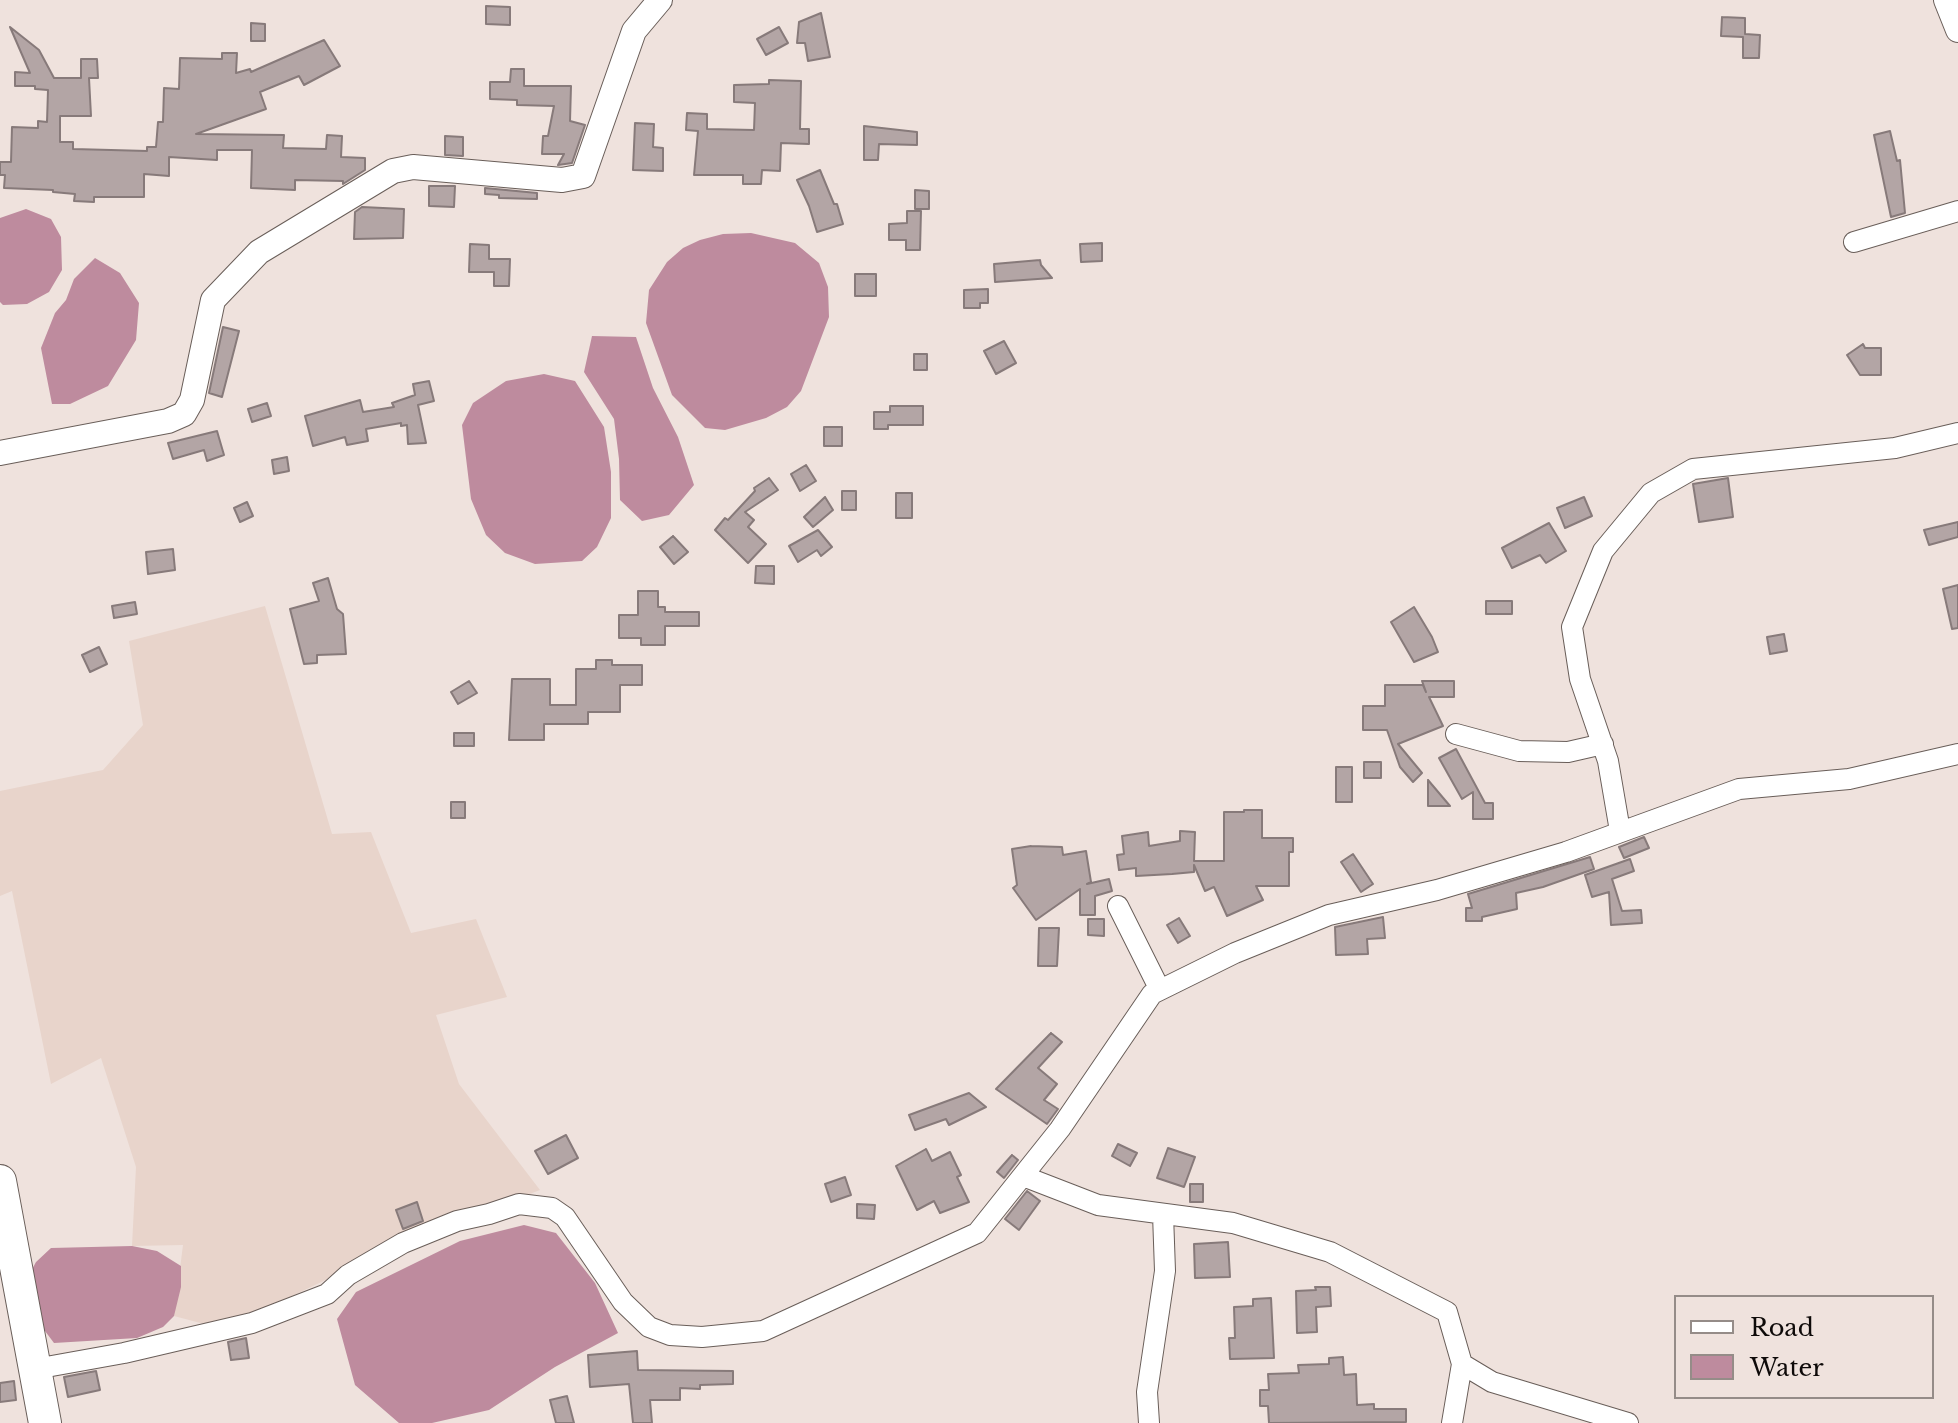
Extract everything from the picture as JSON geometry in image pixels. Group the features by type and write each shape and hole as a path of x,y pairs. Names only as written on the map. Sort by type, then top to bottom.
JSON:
{"main road":[{"path":"0,1181 45,1423"}],"street":[{"path":"0,453 168,421 184,414 192,400 213,300 259,252 393,171 413,167 562,180 583,176 634,31 660,0"},
{"path":"1854,242 1958,211"},
{"path":"1620,831 1608,761 1580,679 1572,627 1603,551 1651,493 1693,469 1895,448 1958,433"},
{"path":"1456,734 1519,751 1568,752 1603,744"},
{"path":"35,1369 124,1353 252,1323 327,1294 348,1275 403,1243 457,1221 519,1204 552,1208 565,1217 623,1302 649,1327 670,1335 702,1337 763,1331 977,1233 1060,1129 1152,994 1235,953 1329,915 1437,890 1566,852 1739,789 1849,779 1958,754"},
{"path":"1118,906 1160,990"},
{"path":"1023,1176 1098,1205 1233,1223 1330,1252 1447,1312 1462,1364 1452,1423"},
{"path":"1149,1423 1147,1392 1165,1271 1163,1214"},
{"path":"1462,1364 1492,1382 1628,1423"}],"shaded area":[{"path":"265,606 332,834 371,832 411,933 476,919 507,997 436,1015 459,1084 540,1190 403,1243 223,1329 174,1316 183,1245 132,1246 136,1167 101,1058 51,1084 12,891 0,896 0,791 103,770 143,725 129,641"}],"water":[{"path":"26,209 51,219 61,237 62,270 49,292 27,304 3,305 0,302 0,218"},
{"path":"751,233 795,243 819,263 828,287 829,317 801,391 787,407 766,418 725,430 705,428 672,395 646,323 649,290 667,262 683,248 723,234"},
{"path":"95,258 120,273 139,303 136,340 108,386 70,404 52,404 41,348 55,313 66,300 74,279"},
{"path":"592,336 636,337 653,388 678,437 694,485 669,515 642,521 620,500 614,419 584,372"},
{"path":"544,374 575,381 604,427 611,472 611,518 597,547 582,561 535,564 505,553 486,535 471,499 462,425 473,403 506,381"},
{"path":"524,1225 556,1233 595,1283 618,1333 555,1367 489,1410 432,1423 399,1423 355,1385 337,1319 356,1292 460,1241"},
{"path":"132,1246 157,1251 181,1266 181,1287 174,1316 163,1327 137,1338 54,1343 42,1327 29,1275 36,1262 51,1248"}],"building":[{"path":"486,6 510,7 510,25 486,24"},
{"path":"821,13 830,57 808,61 805,43 797,43 799,22"},
{"path":"1722,17 1745,18 1745,34 1760,35 1759,58 1743,58 1743,37 1721,36"},
{"path":"251,23 265,24 265,41 251,41"},
{"path":"10,27 39,50 54,78 81,78 81,59 97,59 98,78 89,78 91,116 60,116 60,142 73,142 73,149 147,151 147,147 156,147 158,122 163,122 164,88 179,89 180,58 222,59 222,53 237,53 236,73 250,69 251,72 324,40 340,66 304,85 299,76 260,92 266,109 196,134 284,135 283,148 326,149 327,135 342,136 341,157 365,158 365,170 343,184 343,181 295,180 295,190 251,188 252,150 217,150 217,160 169,157 169,176 144,174 144,197 94,197 94,202 74,201 75,194 4,188 5,175 0,175 0,162 11,162 12,127 38,128 38,121 47,122 48,90 35,89 35,86 15,86 15,72 30,73"},
{"path":"779,27 788,43 766,55 757,39"},
{"path":"511,69 524,69 524,86 571,86 570,121 585,125 572,163 558,165 564,154 542,154 543,136 548,136 554,106 517,105 517,100 490,99 490,82 510,82"},
{"path":"769,80 801,81 800,129 809,129 809,144 781,143 780,171 762,170 761,184 743,184 743,175 694,175 698,131 686,130 687,113 707,114 707,129 754,130 755,103 734,102 734,85 769,84"},
{"path":"635,123 654,124 653,147 663,148 663,171 633,170"},
{"path":"864,126 917,132 917,145 879,144 878,160 864,160"},
{"path":"1890,131 1897,161 1900,160 1905,213 1891,217 1874,135"},
{"path":"445,136 463,137 463,156 445,155"},
{"path":"820,170 843,224 817,232 797,180"},
{"path":"429,186 455,186 454,207 429,206"},
{"path":"485,188 537,193 537,199 499,198 499,195 485,194"},
{"path":"915,190 929,191 929,209 915,209"},
{"path":"362,207 404,209 403,238 354,239 355,212"},
{"path":"907,211 921,211 920,250 906,250 906,240 889,240 889,224 907,223"},
{"path":"1102,243 1102,261 1081,262 1080,244"},
{"path":"470,244 489,245 489,259 510,259 509,286 494,286 494,272 469,272"},
{"path":"1040,260 1052,278 995,282 994,264"},
{"path":"855,274 876,274 876,296 855,296"},
{"path":"988,289 988,303 980,303 980,308 964,308 964,290"},
{"path":"223,327 239,331 222,397 209,393"},
{"path":"1004,341 1016,363 996,374 984,351"},
{"path":"1863,344 1865,348 1881,348 1881,375 1860,375 1847,355"},
{"path":"914,354 927,354 927,370 914,370"},
{"path":"429,381 434,401 418,405 426,443 408,444 407,425 401,426 401,423 366,429 368,441 347,445 345,437 313,446 305,416 360,400 363,412 394,407 392,403 415,395 413,384"},
{"path":"267,403 271,416 252,422 248,409"},
{"path":"890,406 923,406 923,425 888,425 888,429 874,429 874,412 890,412"},
{"path":"824,427 842,427 842,446 824,446"},
{"path":"217,431 224,455 207,461 204,450 173,459 168,443"},
{"path":"287,457 289,471 274,474 272,460"},
{"path":"806,465 816,481 800,491 791,474"},
{"path":"769,478 778,490 745,512 754,520 748,527 766,544 748,563 715,530 755,491 754,488"},
{"path":"1728,478 1733,517 1699,522 1693,484"},
{"path":"842,491 856,491 856,510 842,510"},
{"path":"896,493 912,493 912,518 896,518"},
{"path":"825,497 833,510 813,527 804,517"},
{"path":"1584,497 1592,516 1565,528 1557,508"},
{"path":"247,502 253,516 240,522 234,508"},
{"path":"1958,522 1958,537 1929,545 1924,530"},
{"path":"1549,523 1566,551 1546,563 1540,555 1512,568 1502,548"},
{"path":"818,530 832,547 821,556 817,550 798,562 789,546"},
{"path":"673,536 688,552 674,564 660,547"},
{"path":"173,549 175,570 148,574 146,552"},
{"path":"756,566 774,566 774,584 755,583"},
{"path":"328,578 337,609 343,614 346,654 317,655 317,663 304,664 290,609 319,601 313,583"},
{"path":"1958,585 1958,628 1952,629 1943,589"},
{"path":"638,591 658,591 658,607 665,607 665,612 699,612 699,626 665,626 665,645 641,645 641,638 619,638 619,615 638,615"},
{"path":"1486,601 1512,601 1512,614 1486,614"},
{"path":"135,602 137,614 114,618 112,606"},
{"path":"1414,607 1438,652 1414,662 1391,622"},
{"path":"1784,634 1787,651 1770,654 1767,637"},
{"path":"99,647 107,664 90,672 82,655"},
{"path":"596,660 612,660 612,665 642,665 642,685 620,685 620,712 588,712 588,724 544,724 544,740 509,740 512,679 550,679 550,705 576,705 576,669 596,669"},
{"path":"469,681 477,693 458,704 451,692"},
{"path":"1422,681 1454,681 1454,697 1429,697 1443,726 1398,744 1422,773 1413,782 1400,767 1387,730 1363,730 1363,706 1385,706 1385,685 1423,685 1426,692"},
{"path":"454,733 474,733 474,746 454,746"},
{"path":"1456,749 1485,803 1493,803 1493,819 1473,819 1473,792 1462,799 1439,758"},
{"path":"1364,762 1381,762 1381,778 1364,778"},
{"path":"1336,767 1352,767 1352,802 1336,802"},
{"path":"1428,780 1450,806 1428,806"},
{"path":"451,802 465,802 465,818 451,818"},
{"path":"1262,810 1262,838 1293,838 1293,852 1289,852 1289,886 1256,886 1263,900 1227,916 1214,887 1205,891 1194,865 1194,872 1172,874 1136,876 1136,868 1119,870 1117,855 1124,854 1122,836 1148,832 1149,846 1180,841 1180,831 1195,832 1194,861 1224,861 1224,812"},
{"path":"1644,837 1649,848 1624,858 1619,847"},
{"path":"1062,847 1063,855 1086,851 1091,882 1087,884 1109,879 1112,891 1095,896 1095,915 1080,915 1080,889 1036,920 1013,888 1017,885 1012,849"},
{"path":"1353,854 1373,884 1361,892 1341,862"},
{"path":"1590,857 1594,869 1516,893 1517,909 1482,917 1482,921 1466,921 1466,908 1472,908 1468,894"},
{"path":"1630,859 1634,871 1612,879 1622,911 1641,910 1642,923 1611,925 1609,892 1592,897 1585,875"},
{"path":"1383,917 1385,938 1367,939 1368,954 1336,955 1335,927"},
{"path":"1179,918 1190,936 1178,943 1167,925"},
{"path":"1088,919 1104,919 1104,936 1088,935"},
{"path":"1039,928 1059,928 1057,966 1038,966"},
{"path":"1051,1033 1062,1042 1038,1068 1057,1084 1044,1100 1058,1109 1047,1124 996,1089"},
{"path":"969,1093 986,1107 949,1125 946,1119 915,1130 909,1115"},
{"path":"566,1135 578,1158 548,1174 535,1151"},
{"path":"1118,1144 1137,1153 1130,1166 1112,1156"},
{"path":"1168,1148 1195,1157 1184,1187 1157,1178"},
{"path":"926,1149 932,1161 950,1152 969,1202 940,1213 934,1201 917,1210 896,1166"},
{"path":"1012,1155 1018,1160 1004,1178 997,1172"},
{"path":"845,1177 851,1195 831,1202 825,1184"},
{"path":"1190,1184 1203,1184 1203,1202 1190,1202"},
{"path":"1027,1191 1040,1201 1019,1230 1005,1219"},
{"path":"417,1202 423,1221 403,1229 396,1210"},
{"path":"857,1204 875,1205 874,1219 857,1218"},
{"path":"1228,1242 1230,1277 1195,1278 1194,1244"},
{"path":"1315,1287 1330,1287 1331,1306 1316,1307 1317,1332 1297,1333 1296,1291 1316,1290"},
{"path":"1271,1298 1274,1358 1230,1359 1229,1338 1235,1338 1234,1307 1253,1306 1253,1299"},
{"path":"246,1338 249,1358 231,1360 228,1342"},
{"path":"637,1351 638,1370 733,1371 733,1384 700,1385 700,1389 680,1388 680,1400 650,1400 652,1423 633,1423 629,1384 590,1387 588,1355"},
{"path":"1343,1357 1344,1375 1356,1374 1357,1405 1374,1404 1374,1409 1406,1409 1406,1422 1269,1423 1268,1406 1260,1406 1260,1390 1269,1390 1268,1374 1299,1373 1298,1365 1329,1364 1329,1358"},
{"path":"96,1371 100,1390 68,1397 64,1377"},
{"path":"14,1381 16,1400 0,1402 0,1383"},
{"path":"567,1396 574,1423 556,1423 550,1400"}]}
